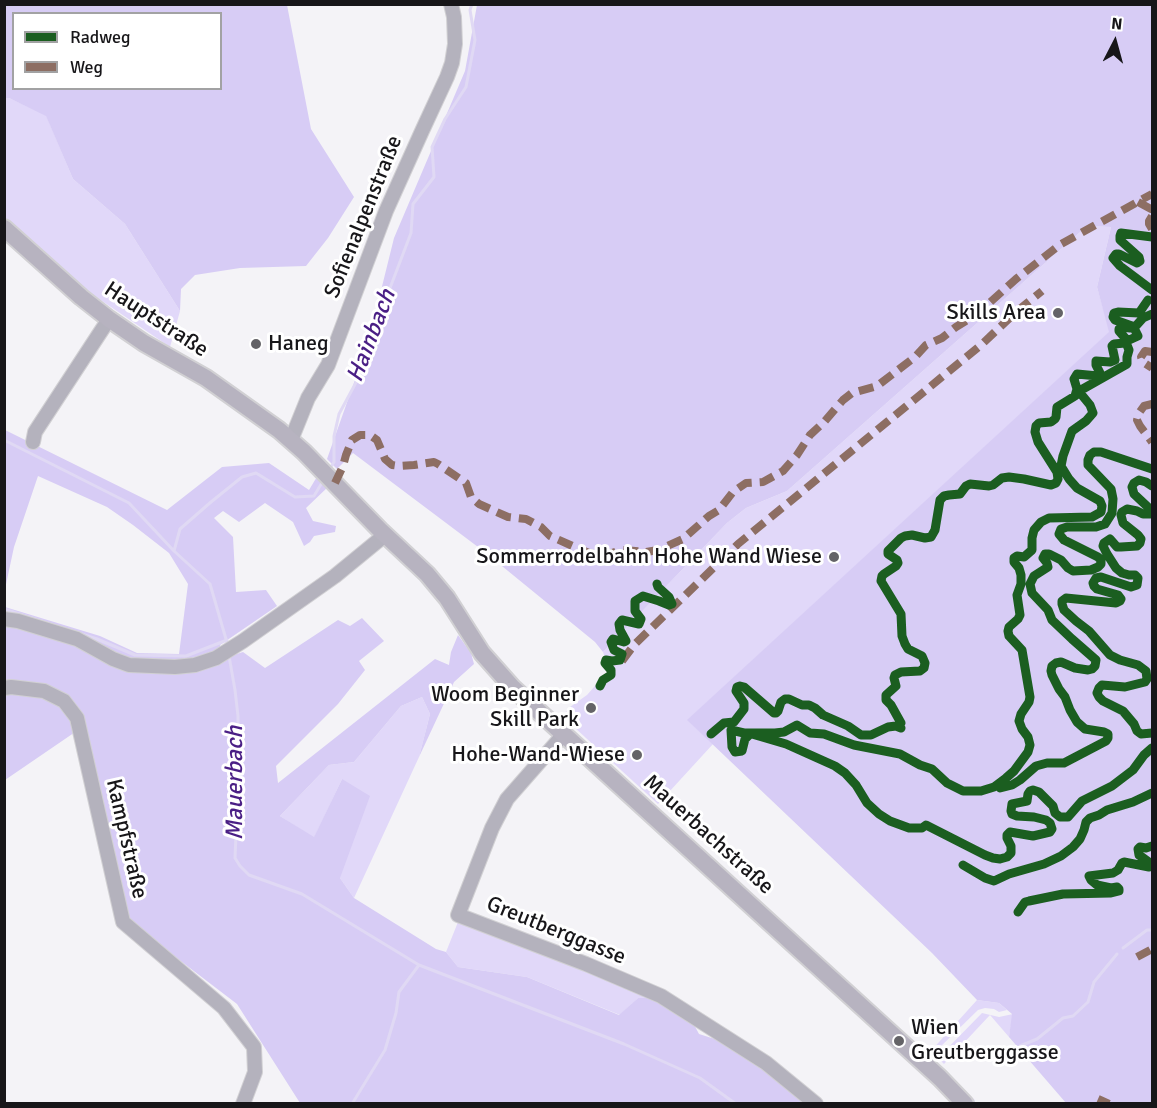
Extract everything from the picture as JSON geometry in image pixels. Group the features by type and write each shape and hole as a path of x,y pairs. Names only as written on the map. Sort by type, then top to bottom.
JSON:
{"main road":[{"name":"Hauptstraße","path":"4,228 109,319 144,343 207,378 291,440"},
{"name":"Mauerbachstraße","path":"291,440 320,467 384,535 419,565 438,586 477,645 504,678 940,1077 965,1104"}],"street":[{"name":"Sofienalpenstraße","path":"291,440 306,403 328,365 386,211 447,77 455,44 451,4"},
{"path":"33,442 35,432 109,319"},
{"path":"4,619 77,639 112,659 129,665 175,667 195,665 216,658 243,641 336,576 384,535"},
{"name":"Kampfstraße","path":"4,688 44,691 64,701 77,718 123,922 224,1008 254,1047 255,1072 243,1104"},
{"name":"Greutberggasse","path":"564,734 507,799 492,828 458,915 586,964 661,996 766,1063 816,1104"}],"shaded area":[{"path":"4,5 287,5 311,129 354,197 328,238 306,266 240,268 195,275 181,289 180,311 125,224 73,179 46,116 5,98"},
{"path":"477,5 1152,5 1152,1103 1066,1103 1009,1037 1012,1014 999,1003 977,1000 932,953 687,720 1109,332 1097,287 1111,227 1087,226 787,491 746,508 727,523 603,652 595,642 486,553 353,453 337,469 327,459 368,343 394,238 465,71"},
{"path":"4,98 9,98 46,115 73,179 125,224 180,311 170,347 71,280 5,219"},
{"path":"1087,226 1111,227 1097,287 1110,332 688,720 713,744 658,804 562,716 587,695 609,670 603,652 727,523 746,508 787,491"},
{"path":"5,430 167,510 222,467 269,463 309,490 318,475 329,486 306,508 313,521 336,526 335,532 314,536 304,546 293,522 265,503 239,522 223,511 214,518 233,537 236,592 266,590 277,606 220,645 224,658 243,652 265,668 338,620 350,626 362,618 384,641 359,661 365,670 338,704 276,766 278,783 435,659 449,665 451,652 458,635 471,653 474,664 454,682 419,757 430,714 422,697 401,706 354,762 329,765 280,816 314,837 342,779 370,796 340,878 354,898 436,949 446,952 458,967 527,977 619,1015 638,998 658,998 691,1019 699,1034 721,1041 774,1075 807,1103 300,1103 237,1004 127,920 84,726 5,780 5,607 100,636 137,653 179,654 188,584 169,553 133,525 107,507 38,476 14,547 5,589"},
{"path":"422,697 430,714 419,757 354,898 340,878 342,779 314,838 280,816 329,765 354,762 401,706"},
{"path":"458,922 658,998 638,998 620,1015 527,977 458,967 446,952"},
{"path":"977,1000 999,1003 1007,1010 999,1012 985,1008 978,1010 935,1052 930,1052"},
{"path":"982,1013 999,1017 1013,1014 1009,1037 990,1015 944,1064 938,1058"}],"waterway":[{"name":"Hainbach","path":"329,470 334,462 334,436 339,414 359,377 411,233 413,204 434,177 432,147 445,119 466,87 475,40 470,10 472,4"},
{"name":"Mauerbach","path":"4,440 129,503 174,551 210,584 228,646"},
{"name":"Hainbach","path":"174,551 180,529 242,477 256,473 295,497 314,496 323,481"},
{"path":"4,609 97,639 135,655 186,656 227,640"},
{"name":"Mauerbach","path":"229,656 238,716 235,858 249,875 302,894 419,965 624,1044 700,1078 736,1104"},
{"path":"1123,948 1147,930 1152,930"},
{"path":"1020,1046 1037,1039 1063,1018 1073,1016 1088,1002 1094,982 1117,954"},
{"path":"352,1104 385,1050 396,1013 399,992 419,965"},
{"path":"973,1100 974,1104"}],"marked path":[{"path":"335,483 352,440 360,435 370,435 377,440 385,459 392,465 434,462 466,483 471,497 479,504 508,517 526,519 541,527 550,536 589,553 602,556 622,550 646,552 658,550 683,539 719,510 733,492 746,483 763,482 783,471 810,435 852,393 877,386 915,357 926,345 942,338 977,314 1016,279 1061,244 1152,194"},
{"path":"1138,202 1152,208"},
{"path":"1152,216 1149,221 1152,229"},
{"path":"622,661 634,645 738,544 981,345 1042,291"},
{"path":"1152,352 1145,351 1141,357 1143,362 1152,368"},
{"path":"1152,404 1144,406 1137,420 1152,442"},
{"path":"1137,957 1152,949"},
{"path":"1098,1099 1109,1104"}],"cycle path":[{"path":"1152,237 1121,233 1120,240 1139,257 1140,261 1137,263 1119,254 1113,258 1152,290"},
{"path":"901,723 886,700 886,695 896,686 895,675 901,672 920,671 924,668 925,663 922,656 908,649 905,644 902,636 901,614 881,581 882,576 898,563 888,554 888,551 905,536 931,537 935,530 940,500 944,496 960,494 970,484 989,486 1002,478 1009,477 1051,485 1056,483 1057,472 1038,442 1036,426 1055,419 1057,407 1075,396 1077,389 1074,379 1077,374 1098,376 1100,373 1096,361 1115,360 1112,346 1125,343 1126,339 1119,329 1132,326 1115,320 1114,313 1139,313 1148,300"},
{"path":"1152,314 1143,318 1134,328 1138,336 1127,341 1129,350 1127,364 1081,390 1081,394 1093,413 1072,431 1063,456 1061,466 1069,479 1077,488 1100,501 1101,512 1092,517 1049,518 1041,522 1034,530 1032,550 1024,557 1014,558 1021,575 1017,595 1020,615 1008,631 1009,636 1022,650 1030,697 1019,721 1030,745 1028,752 1014,771 994,787 981,791 963,791 947,783 932,769 900,754 854,745 824,734 810,733 797,725 784,732 775,733 744,733 731,730 732,747 735,752 742,751 745,739 752,734 786,744 835,766 845,773 867,803 890,821 909,828 922,828 926,825 985,855 1000,859 1011,853 1011,846 1007,838 1010,832 1033,836 1050,832 1052,829 1046,820 1012,814 1012,804 1027,801 1028,794 1033,790 1039,792 1060,817 1068,817 1082,801 1112,786 1133,770 1152,748"},
{"path":"1000,788 1012,785 1036,766 1047,763 1064,763 1108,738 1108,734 1085,729 1077,722 1051,671 1052,666 1061,662 1088,670 1095,666 1096,660 1052,620 1048,610 1032,593 1030,584 1034,576 1048,567 1043,558 1045,554 1061,560 1073,571 1091,570 1101,564 1098,557 1064,540 1059,534 1061,529 1067,527 1096,527 1105,524 1112,513 1111,489 1088,465 1090,455 1094,452 1101,452 1152,469"},
{"path":"1152,486 1139,480 1132,487 1134,494 1150,509 1149,514 1127,509 1121,515 1123,523 1141,539 1140,543 1137,546 1117,547 1110,539 1103,546 1116,568 1122,573 1135,575 1138,578 1137,585 1131,587 1101,577 1096,578 1093,583 1097,589 1118,595 1120,601 1116,603 1066,598 1062,601 1064,610 1089,631 1110,655 1138,665 1146,671 1145,682 1125,687 1102,685 1097,693 1103,701 1123,711 1141,734 1152,733"},
{"path":"600,686 603,680 611,675 611,670 605,663 606,660 620,660 622,654 614,650 611,642 613,639 626,641 619,624 622,620 639,624 641,619 635,611 635,601 643,596 672,604 657,584"},
{"path":"711,734 724,723 734,722 744,709 744,703 736,691 740,686 774,713 778,711 781,702 789,699 802,705 809,705 861,735 871,735 888,727 901,728"},
{"path":"963,865 994,881 1044,864 1073,847 1080,839 1086,822 1090,818 1152,793"},
{"path":"1018,912 1025,902 1029,901 1063,894 1119,891 1117,887 1097,885 1089,876 1113,873 1124,862 1149,867 1150,863 1139,855 1138,849 1152,846"}],"place":[{"name":"Skills Area","path":"1058,313"},
{"name":"Haneg","path":"256,344"},
{"name":"Sommerrodelbahn Hohe Wand Wiese","path":"834,557"},
{"name":"Woom Beginner Skill Park","path":"591,708"},
{"name":"Hohe-Wand-Wiese","path":"637,755"},
{"name":"Wien Greutberggasse","path":"899,1041"}]}
